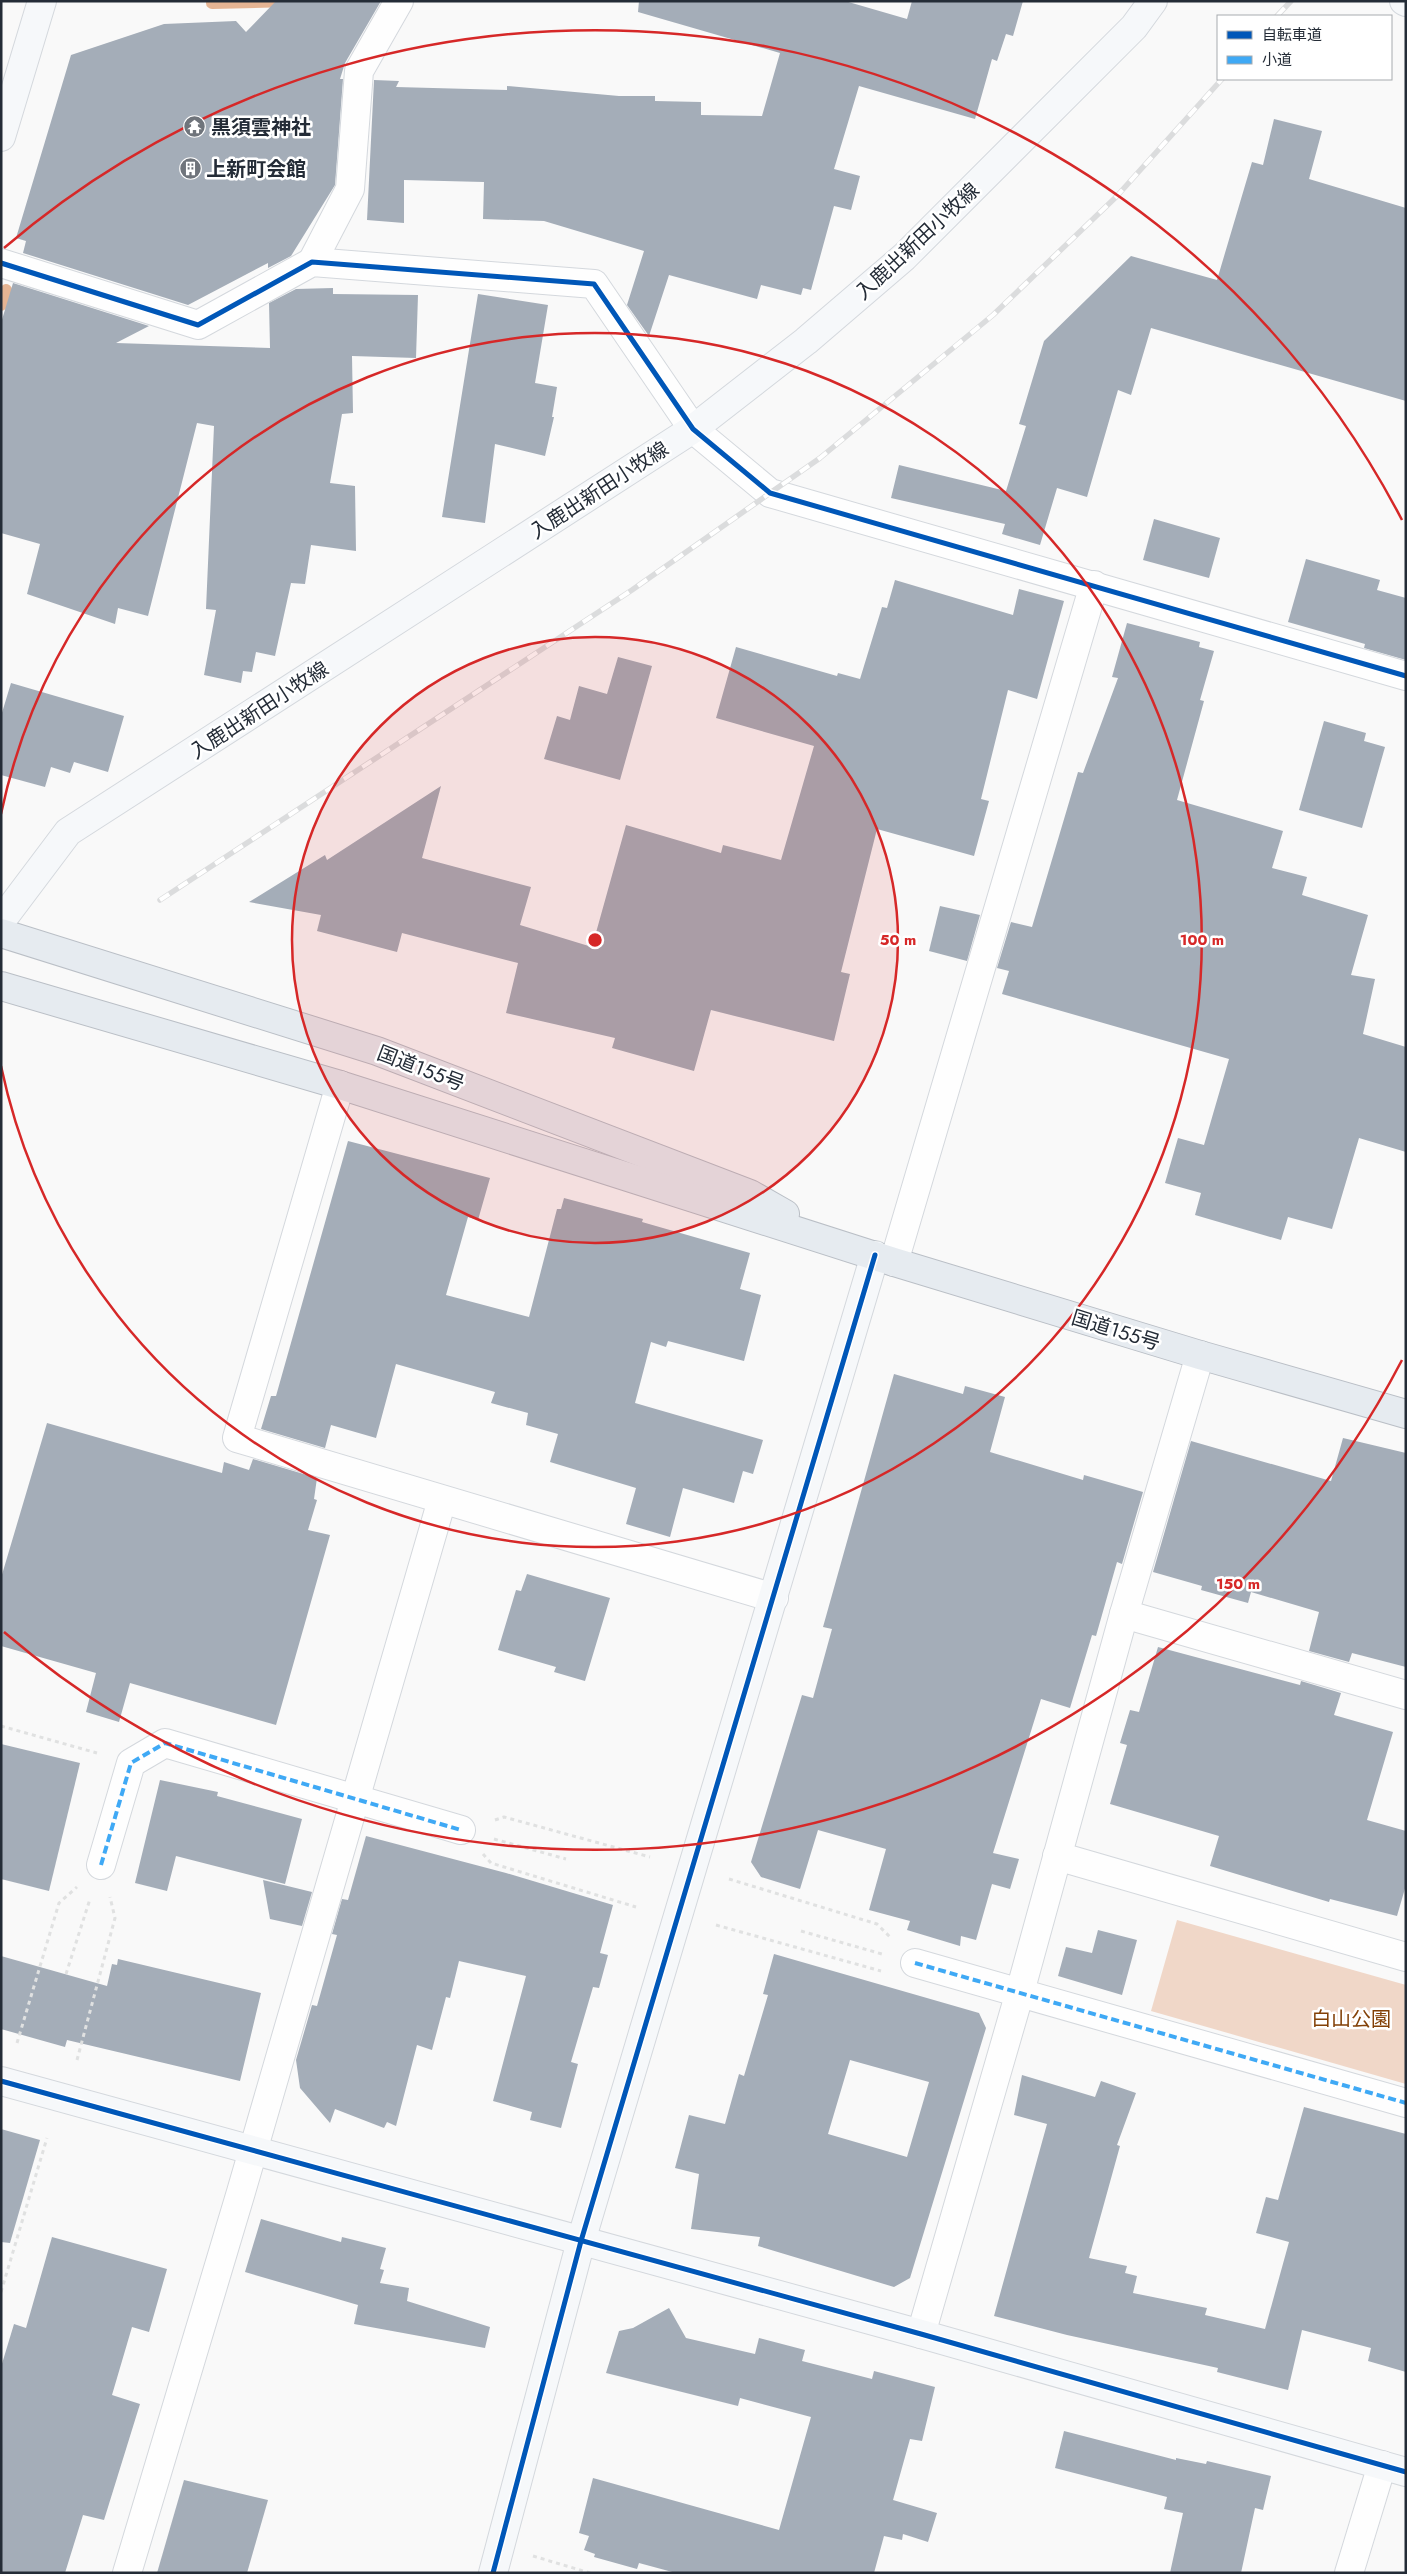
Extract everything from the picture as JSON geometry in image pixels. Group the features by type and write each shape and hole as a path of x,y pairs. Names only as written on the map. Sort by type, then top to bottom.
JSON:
{"highway":[{"name":"国道155号","path":"1,933 377,1051 750,1194 827,1240"},
{"name":"国道155号","path":"1,986 340,1085 884,1258 1200,1355 1406,1414"}],"street":[{"path":"1,137 42,1"},
{"path":"312,262 350,189 359,71 399,1"},
{"name":"入鹿出新田小牧線","path":"1,921 68,832 693,429 806,341 904,257 1134,27 1153,1"},
{"path":"1,263 198,325 312,262 594,284 693,429 770,493 1406,676"},
{"path":"493,2573 582,2241 774,1598 884,1258 1094,585"},
{"path":"340,1085 237,1438 774,1598"},
{"path":"921,2334 1020,1992 1124,1614 1200,1355"},
{"path":"127,2573 253,2151 442,1500"},
{"path":"1124,1614 1406,1695"},
{"path":"101,1865 131,1763 165,1742 461,1830"},
{"path":"1057,1856 1406,1957"},
{"path":"915,1963 1406,2103"},
{"path":"1,2082 921,2334 1394,2468 1349,2573"}],"path":[{"path":"1,1726 131,1763"},
{"path":"461,1830 504,1817 650,1857"},
{"path":"461,1830 566,1859"},
{"path":"461,1830 492,1863 636,1907"},
{"path":"66,1974 101,1865"},
{"path":"17,2043 59,1904 101,1865"},
{"path":"77,2060 115,1918 101,1865"},
{"path":"729,1879 877,1924 915,1963"},
{"path":"716,1925 886,1972 915,1963"},
{"path":"801,1931 915,1963"},
{"path":"1,2292 47,2138"},
{"path":"500,2546 590,2573"}],"green space":[{"name":"白山公園","path":"1177,1920 1406,1985 1406,2084 1151,2011"}],"building":[{"name":"黒須雲神社","path":"276,1 381,1 345,63 340,79 343,79 335,185 291,256 268,268 268,263 188,305 23,253 26,241 16,238 71,55 164,24 236,21 246,32"},
{"path":"639,1 845,1 907,19 912,1 1023,1 1013,36 1006,34 997,61 992,59 975,119 859,86 834,169 860,176 851,210 834,206 811,290 803,288 801,295 761,285 757,299 669,275 649,336 627,305 644,251 544,221 483,219 484,182 404,180 404,223 367,220 374,80 399,81 396,87 507,90 507,86 619,96 655,96 655,101 701,102 701,115 762,116 780,53 638,12"},
{"path":"1274,119 1322,131 1309,179 1406,208 1406,401 1151,328 1131,395 1118,390 1087,497 1057,488 1040,545 1002,534 1005,524 891,498 899,465 1006,491 1026,426 1019,424 1044,341 1131,256 1217,280 1252,162 1263,165"},
{"path":"13,283 149,326 116,343 270,348 269,303 296,289 333,288 333,294 418,295 416,358 352,356 353,413 342,414 330,483 355,486 356,551 311,545 305,584 291,583 275,656 256,652 252,672 243,671 241,683 204,675 216,610 206,609 214,426 197,423 148,616 118,608 115,624 27,594 40,544 1,533 1,323"},
{"path":"478,294 548,305 535,383 557,387 552,417 554,417 545,456 495,444 485,523 442,517"},
{"path":"1154,519 1220,538 1209,578 1143,560"},
{"path":"1306,559 1380,580 1377,590 1406,598 1406,660 1364,648 1365,644 1288,622"},
{"path":"895,580 1013,615 1019,589 1064,601 1037,699 1008,690 981,799 989,801 974,856 877,829 841,972 850,974 834,1041 711,1010 694,1071 612,1048 615,1038 506,1013 518,963 402,933 397,952 317,931 321,915 249,902 325,855 327,860 441,786 422,858 531,887 520,925 592,947 626,825 721,853 723,845 781,860 814,746 716,718 736,647 837,676 838,673 860,679 882,607 887,608"},
{"path":"1127,623 1200,642 1199,647 1214,651 1200,700 1204,701 1177,800 1283,831 1272,868 1307,877 1302,895 1368,915 1351,975 1375,979 1363,1034 1406,1047 1406,1152 1359,1138 1332,1229 1288,1217 1281,1240 1195,1215 1201,1193 1165,1183 1178,1138 1204,1145 1229,1059 1002,994 1009,971 997,968 1011,922 1032,927 1078,772 1083,773 1118,678 1112,677"},
{"path":"618,657 652,666 620,780 544,759 557,716 570,720 579,686 607,694"},
{"path":"11,683 124,716 108,772 74,762 70,773 51,767 45,787 1,775 1,716"},
{"path":"1324,721 1366,733 1364,741 1385,747 1362,828 1299,810"},
{"path":"940,906 980,915 967,961 929,951"},
{"path":"348,1141 490,1178 478,1220 468,1217 446,1295 529,1317 557,1209 561,1209 564,1198 643,1219 642,1222 750,1253 740,1289 761,1295 744,1361 668,1341 666,1347 651,1342 635,1403 763,1440 753,1474 743,1471 734,1503 683,1488 670,1537 626,1524 636,1488 550,1462 558,1434 526,1425 528,1413 491,1403 495,1392 396,1364 376,1438 331,1425 325,1448 261,1429 271,1396 276,1396"},
{"path":"894,1374 963,1394 965,1386 1005,1397 990,1452 1083,1480 1084,1475 1143,1492 1122,1564 1117,1562 1096,1636 1092,1635 1070,1708 1041,1699 993,1853 1019,1859 1010,1889 992,1884 976,1940 961,1936 960,1946 907,1930 910,1921 869,1910 886,1849 818,1830 800,1889 761,1877 751,1862 802,1695 813,1698 832,1629 823,1627"},
{"path":"47,1423 222,1473 224,1462 249,1470 253,1459 317,1478 314,1499 317,1500 308,1530 330,1535 276,1725 130,1683 119,1722 86,1712 96,1673 1,1646 1,1578"},
{"path":"1343,1438 1406,1453 1406,1667 1352,1653 1349,1662 1309,1651 1319,1612 1251,1592 1248,1603 1201,1590 1202,1586 1153,1572 1191,1441 1331,1481"},
{"path":"527,1574 610,1598 585,1681 554,1672 556,1667 498,1650 516,1590 521,1591"},
{"path":"1158,1647 1300,1685 1301,1681 1341,1693 1334,1715 1393,1732 1367,1820 1406,1831 1406,1885 1397,1916 1330,1899 1329,1902 1210,1866 1219,1836 1110,1804 1127,1745 1120,1743 1130,1710 1139,1712"},
{"path":"1,1744 80,1763 49,1891 1,1879"},
{"path":"160,1780 218,1792 217,1796 302,1819 285,1884 176,1856 167,1891 135,1883"},
{"path":"366,1836 506,1873 613,1905 600,1953 608,1955 599,1988 593,1987 571,2062 578,2064 561,2128 530,2120 532,2112 493,2101 526,1976 459,1961 450,1998 446,1997 432,2050 417,2045 396,2126 387,2122 384,2128 335,2109 330,2123 300,2088 296,2060 312,2005 317,2006 337,1935 332,1934 342,1899 348,1900"},
{"path":"263,1880 312,1892 302,1926 270,1919"},
{"path":"1098,1930 1137,1940 1122,1995 1058,1976 1066,1947 1092,1953"},
{"path":"774,1954 979,2013 986,2028 910,2278 894,2287 758,2246 760,2237 691,2229 699,2174 675,2168 689,2115 725,2124 739,2074 744,2076 768,1995 763,1994","holes":["850,2060 929,2082 907,2157 828,2134"]},
{"path":"1,1956 107,1986 112,1964 117,1965 118,1959 261,1993 240,2081 67,2040 65,2047 1,2029"},
{"path":"1022,2075 1095,2097 1101,2081 1136,2093 1117,2145 1120,2146 1089,2258 1127,2266 1125,2273 1137,2276 1133,2293 1207,2308 1205,2315 1265,2329 1289,2242 1256,2233 1266,2197 1278,2200 1304,2107 1406,2134 1406,2372 1368,2361 1371,2348 1302,2330 1288,2390 1217,2372 1218,2368 1067,2335 994,2316 1047,2124 1014,2115"},
{"path":"1,2129 40,2140 10,2243 1,2242"},
{"path":"261,2219 341,2242 342,2237 386,2248 380,2269 384,2270 380,2283 409,2288 407,2301 490,2327 485,2348 354,2324 358,2305 245,2272"},
{"path":"52,2237 167,2269 149,2332 132,2327 112,2395 140,2404 104,2520 83,2515 65,2573 1,2573 1,2367 14,2324 26,2328"},
{"path":"669,2308 686,2338 755,2354 759,2338 805,2350 802,2361 872,2379 874,2371 935,2387 922,2441 910,2439 893,2500 937,2513 928,2542 903,2534 902,2540 884,2536 874,2573 676,2573 639,2563 637,2569 594,2557 595,2554 584,2550 589,2536 579,2533 593,2478 779,2530 811,2417 740,2398 738,2406 606,2373 619,2331 633,2328"},
{"path":"1064,2431 1176,2460 1176,2458 1206,2464 1207,2461 1271,2476 1263,2510 1255,2508 1241,2573 1170,2573 1183,2513 1164,2509 1167,2497 1055,2468"},
{"path":"184,2480 268,2500 247,2573 157,2573"}],"waterway":[{"path":"212,3 292,1"},
{"path":"1,305 6,290"}],"railway":[{"path":"1278,15 1291,1"},
{"path":"160,900 632,590 820,458 993,315 1116,197 1221,80"}],"marked path":[{"path":"101,1865 131,1763 165,1743 461,1830"},
{"path":"915,1963 1406,2103"}],"cycle path":[{"path":"1,263 198,325 312,262 594,284 693,429 770,493 1406,676"},
{"path":"493,2573 581,2241 875,1255"},
{"path":"1,2081 921,2334 1406,2472"}],"place":[{"name":"黒須雲神社","path":"195,127"},
{"name":"上新町会館","path":"190,169"}]}
